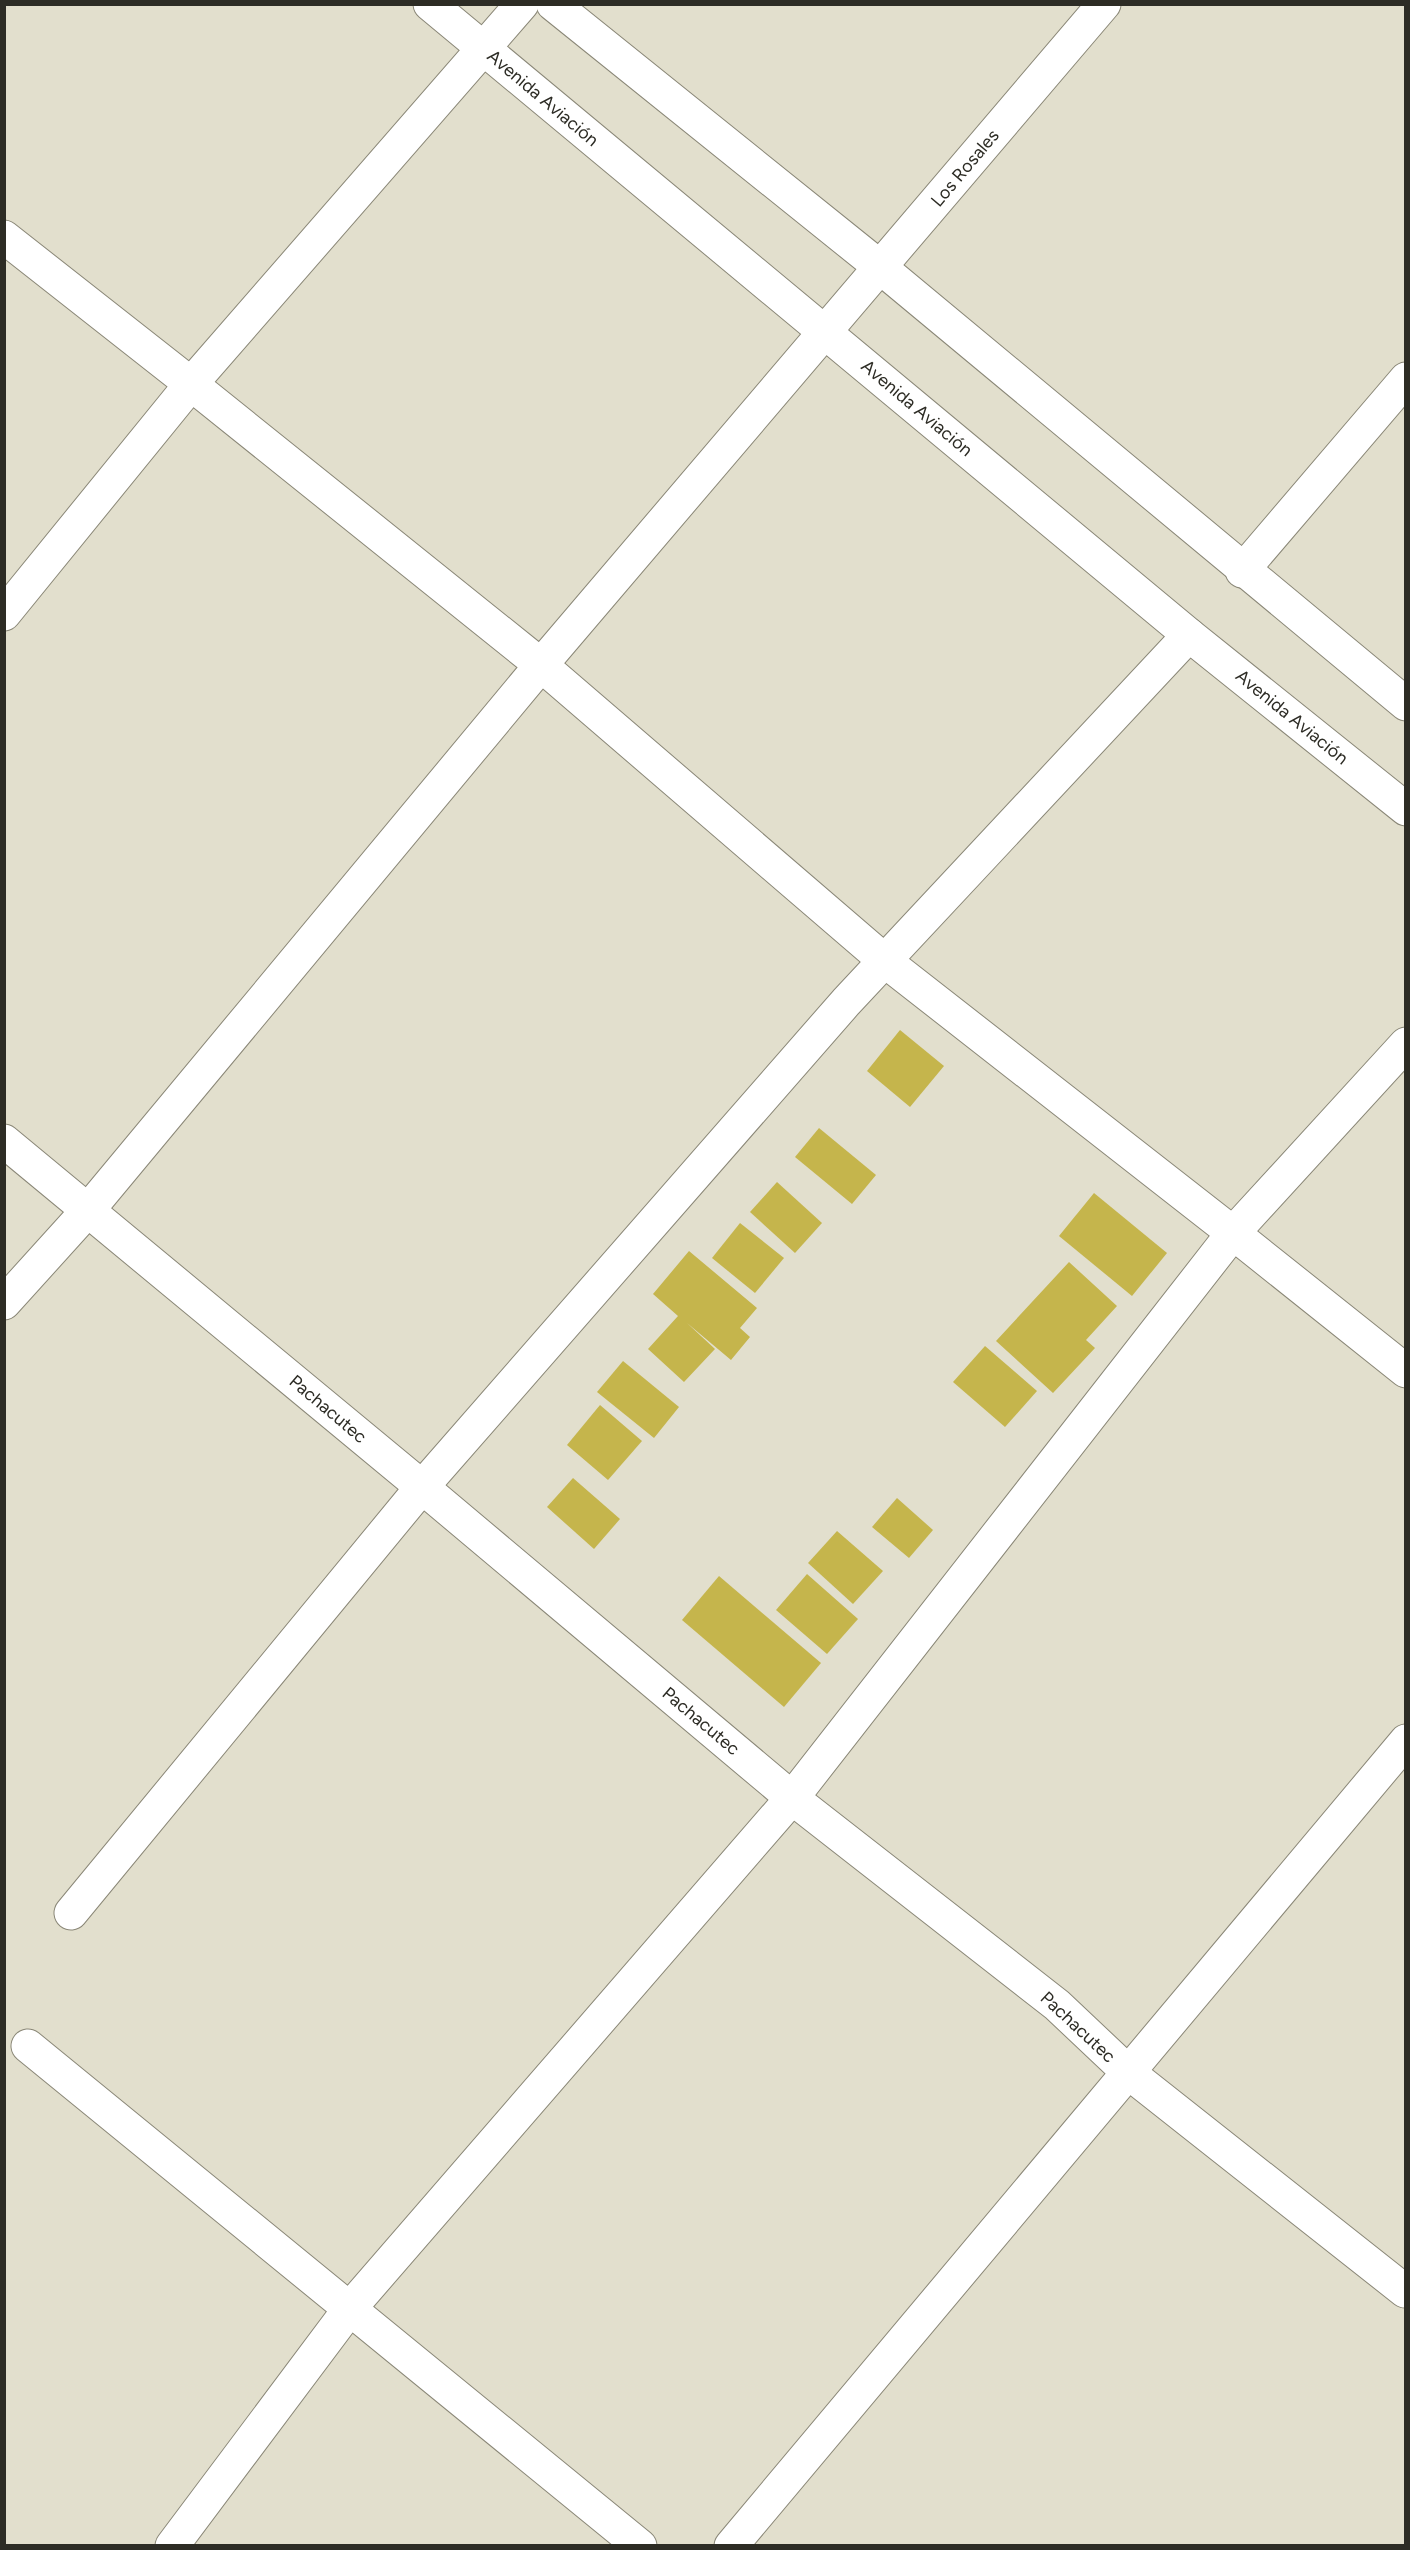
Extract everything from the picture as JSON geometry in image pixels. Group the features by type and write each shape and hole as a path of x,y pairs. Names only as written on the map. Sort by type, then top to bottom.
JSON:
{"street":[{"name":"Avenida Aviación","path":"430,4 1188,634 1406,809"},
{"path":"4,614 191,384 522,4"},
{"path":"553,4 880,267 1242,571 1406,704"},
{"name":"Los Rosales","path":"4,1304 89,1209 541,665 1104,4"},
{"path":"4,237 541,665 885,961 1406,1371"},
{"path":"1242,571 1406,379"},
{"path":"71,1913 423,1487 846,1002 1188,634"},
{"path":"172,2546 351,2307 792,1798 1233,1233 1406,1044"},
{"name":"Pachacutec","path":"4,1141 423,1487 792,1798 1057,2005 1129,2073 1405,2291"},
{"path":"730,2546 1406,1741"},
{"path":"28,2046 351,2307 640,2546"}],"building":[{"path":"900,1030 944,1066 910,1107 867,1071"},
{"path":"819,1128 876,1175 852,1204 795,1157"},
{"path":"777,1182 822,1223 795,1253 750,1212"},
{"path":"1094,1193 1167,1253 1132,1296 1059,1236"},
{"path":"740,1223 784,1258 755,1293 712,1258"},
{"path":"689,1251 757,1308 740,1328 750,1337 731,1360 687,1323 715,1349 684,1382 648,1349 678,1316 653,1294"},
{"path":"1069,1262 1117,1306 1086,1340 1095,1348 1053,1393 996,1341"},
{"path":"985,1346 1037,1391 1005,1427 953,1382"},
{"path":"623,1361 679,1407 654,1438 597,1392"},
{"path":"600,1405 642,1441 608,1480 567,1445"},
{"path":"573,1478 620,1519 594,1549 547,1507"},
{"path":"897,1498 933,1530 909,1558 872,1527"},
{"path":"837,1531 883,1571 853,1604 808,1563"},
{"path":"807,1574 858,1619 827,1654 776,1610"},
{"path":"719,1576 821,1663 784,1707 682,1620"}]}
